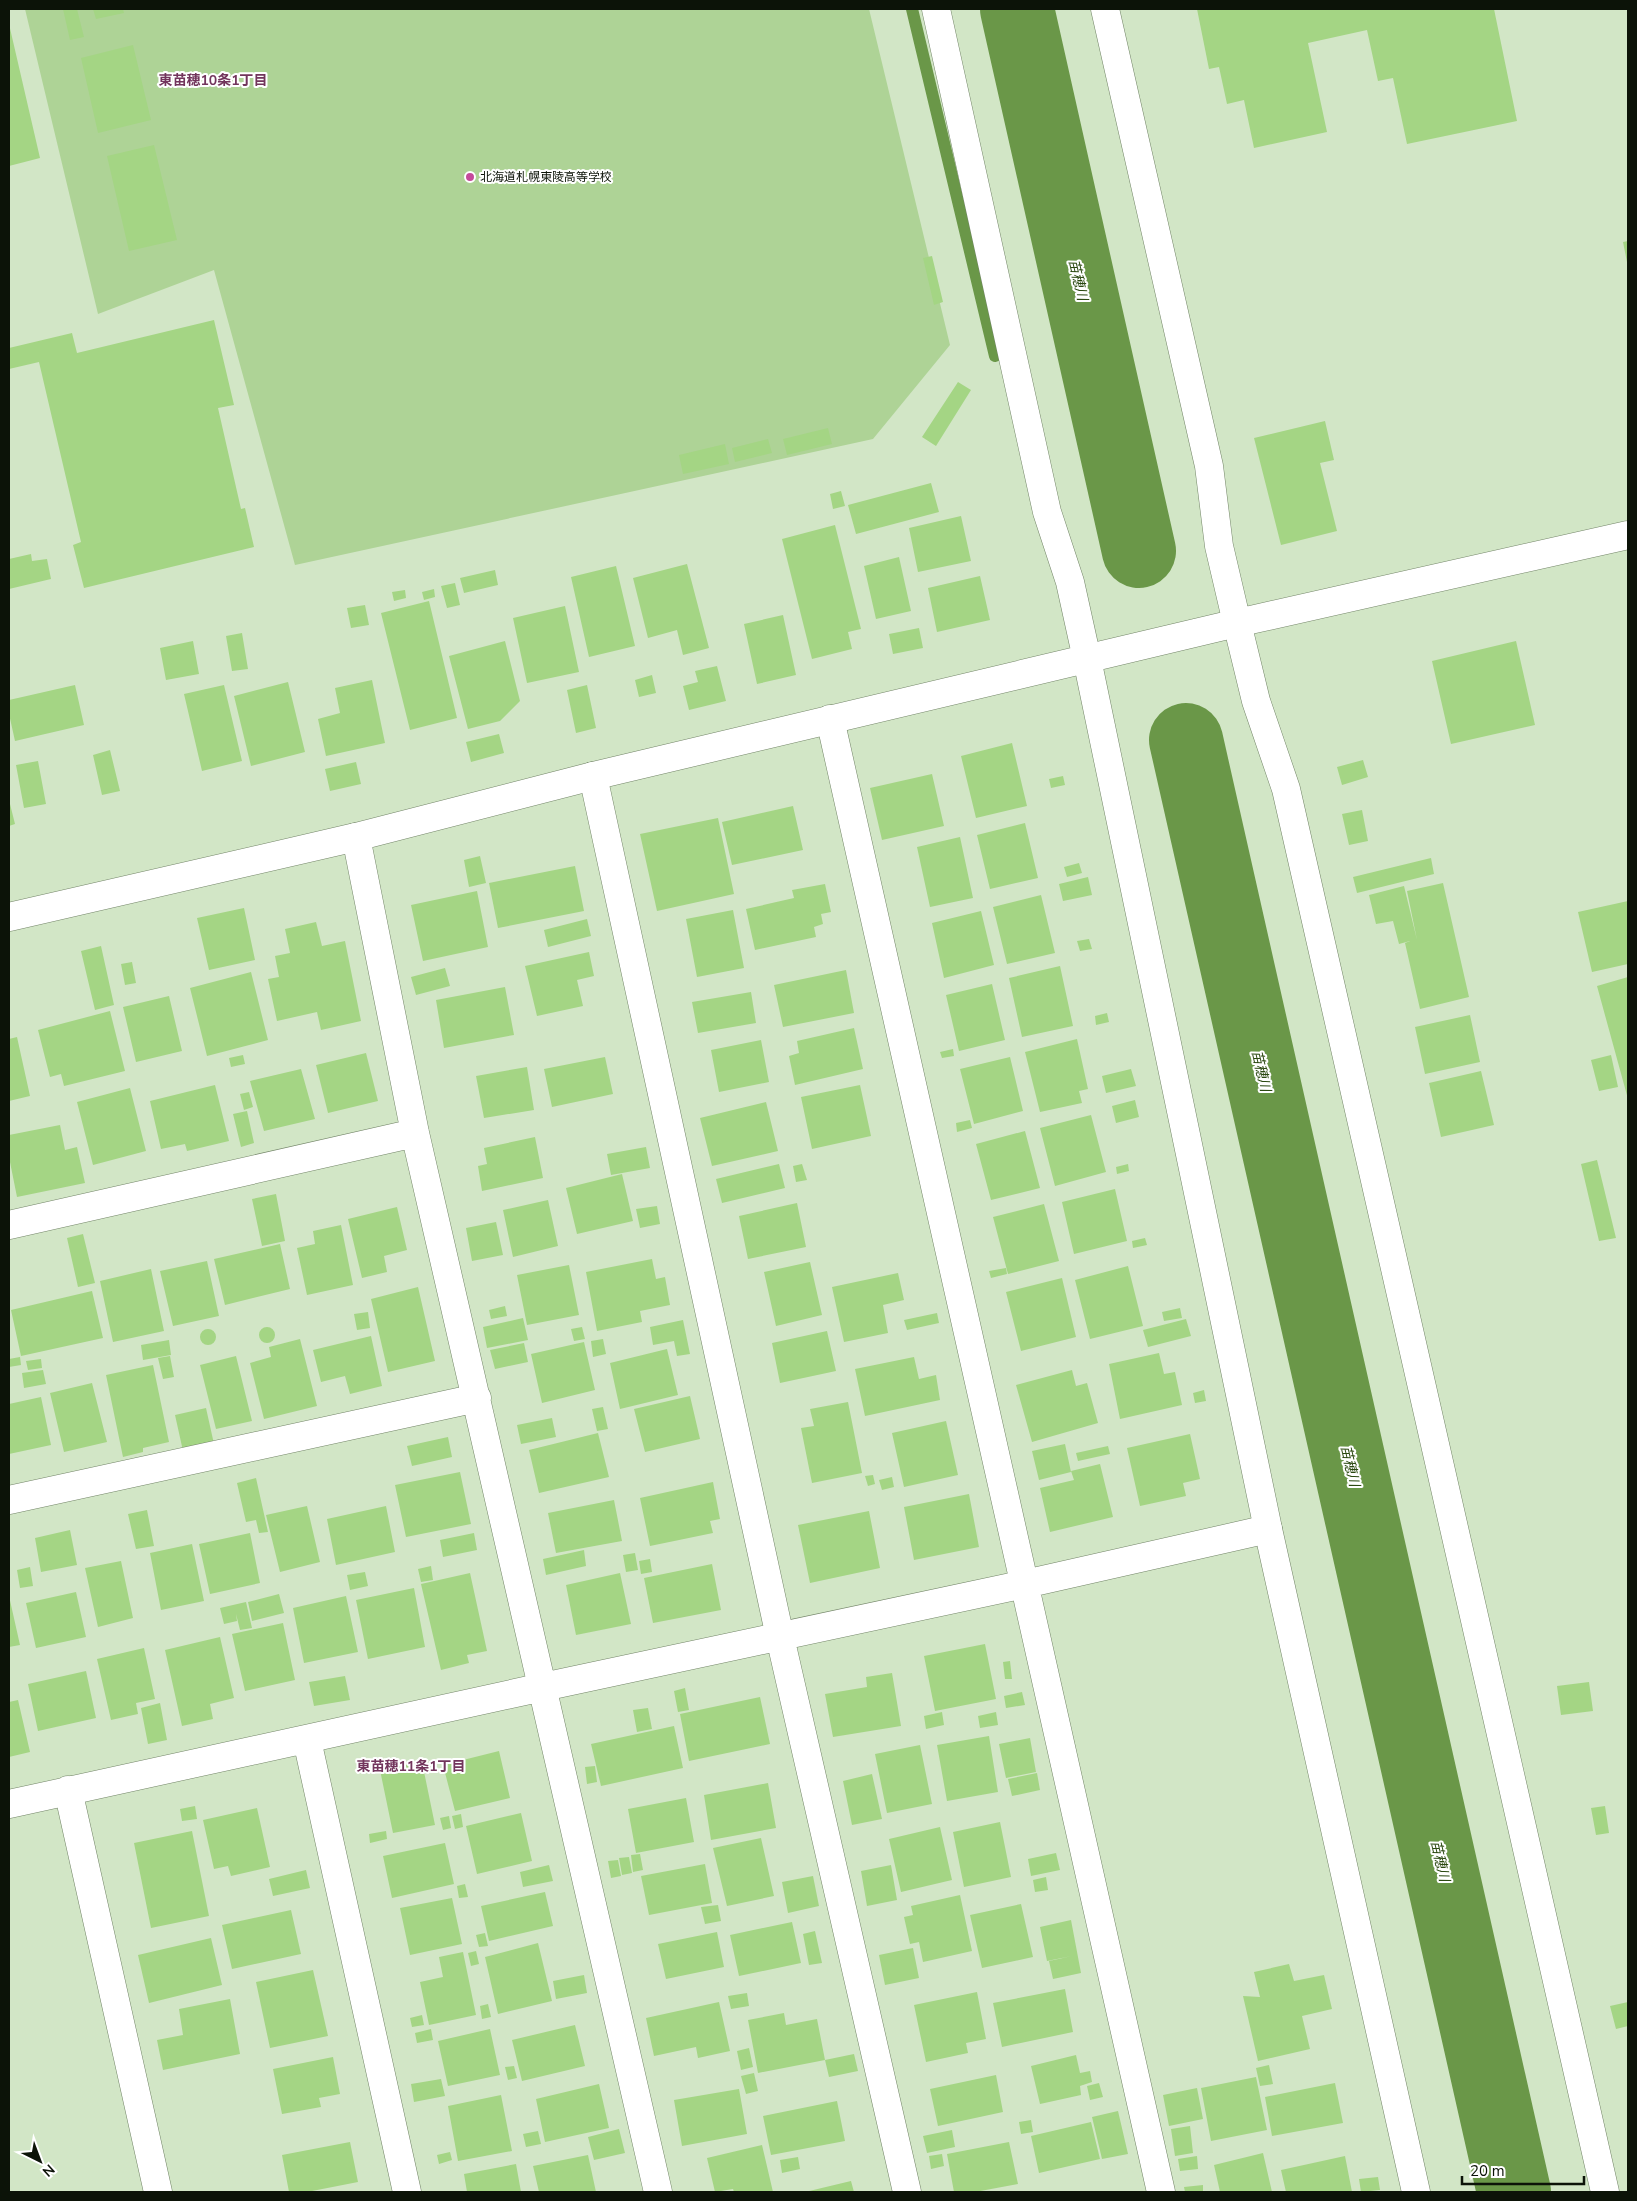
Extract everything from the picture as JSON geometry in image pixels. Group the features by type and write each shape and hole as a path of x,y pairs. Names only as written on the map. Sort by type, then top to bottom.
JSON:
{"street":[{"path":"936,9 1047,512 1070,582 1087,659 1268,1529 1416,2192"},
{"path":"1105,9 1209,466 1219,546 1256,701 1286,789 1605,2192"},
{"path":"9,917 356,837 594,776 830,719 1237,623 1628,535"},
{"path":"830,719 1161,2192"},
{"path":"594,776 780,1638 907,2192"},
{"path":"356,837 415,1133 658,2192"},
{"path":"9,1225 415,1133"},
{"path":"9,1500 477,1398"},
{"path":"9,1804 543,1687 780,1638 1268,1529"},
{"path":"307,1740 407,2192"},
{"path":"68,1790 158,2192"}],"green space":[{"name":"北海道札幌東陵高等学校","path":"25,9 869,9 950,345 873,439 295,565 214,270 98,314"}],"building":[{"path":"63,9 77,9 84,37 70,40"},
{"path":"93,9 123,9 124,13 96,19"},
{"path":"1197,9 1494,9 1517,121 1407,144 1393,78 1378,81 1367,30 1308,43 1327,132 1254,148 1244,100 1227,104 1219,67 1209,69"},
{"path":"9,24 40,158 9,166"},
{"path":"133,45 151,120 98,133 81,58"},
{"path":"154,145 177,240 129,251 107,156"},
{"path":"1628,241 1628,262 1627,262 1623,242"},
{"path":"932,256 943,302 934,305 923,258"},
{"path":"214,320 234,405 218,408 241,509 245,508 254,547 84,588 73,545 81,542 39,362 9,369 9,348 72,333 77,353"},
{"path":"958,382 971,390 936,446 922,437"},
{"path":"1325,421 1334,460 1320,463 1337,531 1281,545 1254,438"},
{"path":"828,428 832,444 787,455 783,439"},
{"path":"768,439 772,453 735,462 732,448"},
{"path":"725,444 729,464 683,474 679,455"},
{"path":"931,483 939,512 856,534 848,505"},
{"path":"841,491 845,506 833,509 830,494"},
{"path":"961,516 971,561 918,572 909,528"},
{"path":"835,525 861,629 848,632 852,649 812,659 782,539"},
{"path":"31,554 32,561 47,559 51,579 9,589 9,559"},
{"path":"899,557 911,611 876,619 864,566"},
{"path":"687,564 709,648 683,655 677,630 648,638 633,578"},
{"path":"616,566 635,646 589,657 571,577"},
{"path":"495,570 498,585 464,593 460,578"},
{"path":"980,576 990,620 937,632 928,588"},
{"path":"455,583 460,605 447,608 441,586"},
{"path":"434,589 435,597 424,600 422,592"},
{"path":"405,590 406,598 394,601 392,592"},
{"path":"429,601 457,718 410,730 381,613"},
{"path":"365,605 369,625 351,628 347,608"},
{"path":"565,606 579,672 527,683 513,618"},
{"path":"783,615 796,675 757,684 744,624"},
{"path":"919,628 923,648 893,654 889,634"},
{"path":"242,633 248,669 232,671 226,636"},
{"path":"193,641 199,674 166,680 160,648"},
{"path":"505,641 520,701 500,721 468,729 449,656"},
{"path":"1516,641 1535,725 1451,744 1432,661"},
{"path":"717,666 726,701 689,710 683,686 698,682 695,671"},
{"path":"652,675 656,693 639,697 635,680"},
{"path":"372,680 385,743 326,756 318,719 340,713 335,688"},
{"path":"288,682 305,752 251,766 234,696"},
{"path":"75,685 84,725 15,741 9,714 9,700"},
{"path":"224,685 242,761 202,771 184,694"},
{"path":"587,685 596,728 576,733 567,690"},
{"path":"499,734 504,753 471,762 466,742"},
{"path":"1012,743 1027,806 976,818 961,756"},
{"path":"110,750 120,791 102,795 93,755"},
{"path":"1363,760 1368,777 1342,785 1337,767"},
{"path":"38,761 46,804 24,808 16,765"},
{"path":"356,762 361,784 330,791 325,769"},
{"path":"932,774 944,826 882,840 870,788"},
{"path":"1063,776 1065,785 1051,788 1049,779"},
{"path":"9,800 15,824 9,826"},
{"path":"793,806 803,850 732,865 722,822"},
{"path":"1362,810 1368,841 1349,845 1342,814"},
{"path":"718,818 734,894 657,911 640,834"},
{"path":"1025,823 1038,878 990,889 977,835"},
{"path":"960,837 973,898 930,907 917,847"},
{"path":"480,856 486,883 469,887 464,860"},
{"path":"1431,858 1434,874 1357,893 1353,877"},
{"path":"1079,863 1082,873 1067,877 1064,867"},
{"path":"575,866 584,911 498,928 489,883"},
{"path":"1088,877 1092,895 1063,901 1059,884"},
{"path":"1443,883 1469,997 1420,1009 1405,943 1410,941 1399,944 1393,921 1376,924 1369,895 1404,886 1417,940 1407,891"},
{"path":"825,884 831,912 821,914 823,924 814,927 816,937 755,950 746,909 794,898 792,890"},
{"path":"477,891 488,947 423,961 411,905"},
{"path":"1041,895 1055,953 1007,964 993,907"},
{"path":"1628,901 1628,964 1592,972 1578,912"},
{"path":"244,908 255,960 209,970 197,918"},
{"path":"733,910 744,968 697,977 686,919"},
{"path":"981,911 994,965 944,978 932,923"},
{"path":"587,919 591,936 548,947 544,930"},
{"path":"316,922 322,946 345,941 361,1021 321,1030 317,1012 277,1021 268,979 279,977 275,956 290,953 285,929"},
{"path":"1089,939 1092,949 1080,951 1077,941"},
{"path":"101,946 114,1005 95,1010 81,951"},
{"path":"589,952 594,976 577,980 583,1006 537,1016 525,966"},
{"path":"132,962 136,983 125,985 121,964"},
{"path":"1060,966 1073,1026 1022,1037 1009,978"},
{"path":"445,968 450,986 416,995 411,977"},
{"path":"846,970 854,1013 783,1027 774,985"},
{"path":"251,972 268,1040 207,1056 190,988"},
{"path":"1628,977 1628,1099 1597,986"},
{"path":"992,984 1005,1040 959,1051 946,995"},
{"path":"505,987 514,1035 444,1048 436,1000"},
{"path":"751,992 756,1023 698,1033 692,1002"},
{"path":"169,996 182,1051 136,1062 123,1007"},
{"path":"110,1011 125,1071 64,1086 61,1074 50,1077 38,1030"},
{"path":"1107,1013 1109,1022 1096,1025 1095,1016"},
{"path":"1470,1015 1480,1062 1425,1074 1415,1027"},
{"path":"854,1028 863,1069 795,1085 789,1056 799,1053 797,1041"},
{"path":"17,1037 30,1096 9,1101 9,1039"},
{"path":"1077,1039 1088,1089 1079,1091 1082,1103 1040,1112 1025,1052"},
{"path":"761,1040 769,1082 719,1092 711,1050"},
{"path":"953,1049 954,1056 942,1058 940,1052"},
{"path":"366,1053 378,1101 328,1113 316,1065"},
{"path":"243,1055 245,1064 231,1067 229,1058"},
{"path":"1611,1055 1618,1087 1599,1091 1591,1060"},
{"path":"605,1057 613,1094 552,1107 544,1069"},
{"path":"1010,1057 1023,1111 974,1124 960,1069"},
{"path":"527,1067 534,1110 484,1118 476,1076"},
{"path":"301,1069 315,1119 264,1131 250,1081"},
{"path":"1131,1069 1136,1086 1106,1093 1102,1076"},
{"path":"1481,1071 1494,1125 1441,1137 1429,1083"},
{"path":"215,1085 229,1141 187,1151 185,1144 161,1149 150,1101"},
{"path":"860,1085 871,1136 812,1149 801,1097"},
{"path":"130,1088 146,1151 93,1165 77,1102"},
{"path":"249,1092 253,1107 244,1110 240,1094"},
{"path":"1135,1100 1139,1117 1116,1123 1112,1106"},
{"path":"766,1102 778,1151 712,1166 700,1118"},
{"path":"247,1111 254,1143 241,1147 233,1114"},
{"path":"1091,1115 1106,1172 1055,1186 1040,1128"},
{"path":"970,1120 972,1128 957,1132 956,1123"},
{"path":"60,1125 65,1150 77,1147 85,1183 17,1197 9,1157 9,1135"},
{"path":"1025,1131 1040,1188 991,1200 976,1144"},
{"path":"535,1137 543,1178 482,1191 478,1166 487,1164 484,1148"},
{"path":"646,1147 650,1168 611,1175 607,1154"},
{"path":"1597,1160 1616,1238 1599,1241 1581,1164"},
{"path":"779,1164 785,1188 722,1203 716,1179"},
{"path":"802,1164 807,1180 796,1182 793,1166"},
{"path":"1128,1164 1129,1171 1117,1174 1116,1167"},
{"path":"622,1174 633,1221 577,1234 566,1188"},
{"path":"1115,1189 1127,1241 1074,1254 1062,1202"},
{"path":"276,1194 285,1241 262,1246 252,1199"},
{"path":"548,1200 558,1246 513,1257 503,1210"},
{"path":"797,1203 806,1247 748,1259 739,1216"},
{"path":"1044,1204 1059,1261 1008,1274 993,1217"},
{"path":"657,1206 660,1224 640,1228 636,1209"},
{"path":"397,1207 407,1250 384,1256 387,1272 362,1278 348,1219"},
{"path":"496,1222 503,1255 472,1261 466,1228"},
{"path":"341,1225 353,1285 307,1295 297,1248 315,1244 313,1231"},
{"path":"83,1234 95,1283 78,1287 67,1238"},
{"path":"1145,1238 1147,1245 1133,1248 1132,1241"},
{"path":"280,1244 290,1289 225,1305 214,1259"},
{"path":"652,1259 656,1279 665,1277 670,1305 640,1311 642,1322 597,1331 586,1272"},
{"path":"207,1261 219,1316 173,1326 160,1271"},
{"path":"810,1262 822,1315 776,1326 764,1272"},
{"path":"569,1265 579,1315 527,1325 517,1275"},
{"path":"1128,1266 1143,1326 1090,1339 1075,1280"},
{"path":"1006,1268 1007,1274 991,1278 989,1271"},
{"path":"151,1269 164,1331 113,1342 100,1281"},
{"path":"898,1273 904,1300 883,1305 888,1333 844,1342 832,1287"},
{"path":"1062,1278 1076,1337 1021,1351 1006,1292"},
{"path":"418,1287 435,1361 388,1372 371,1299"},
{"path":"92,1291 103,1338 21,1356 11,1310"},
{"path":"505,1306 507,1316 491,1319 489,1310"},
{"path":"1180,1308 1182,1318 1164,1321 1162,1312"},
{"path":"368,1312 370,1328 357,1330 354,1314"},
{"path":"937,1313 939,1323 907,1330 904,1320"},
{"path":"523,1318 528,1340 487,1348 483,1327"},
{"path":"1186,1319 1191,1336 1148,1347 1143,1330"},
{"path":"683,1320 690,1354 677,1356 674,1341 653,1345 650,1327"},
{"path":"267,1327 273,1329 275,1335 273,1341 267,1343 261,1341 259,1335 261,1329"},
{"path":"582,1327 585,1339 574,1341 571,1329"},
{"path":"208,1329 214,1331 216,1337 214,1343 208,1345 202,1343 200,1337 202,1331"},
{"path":"827,1331 836,1371 780,1383 772,1343"},
{"path":"371,1336 382,1386 350,1394 345,1376 321,1382 313,1350"},
{"path":"300,1339 317,1406 264,1419 250,1363 271,1357 269,1347"},
{"path":"603,1339 606,1354 593,1357 591,1341"},
{"path":"169,1340 171,1355 143,1360 141,1345"},
{"path":"584,1342 595,1390 542,1403 531,1354"},
{"path":"524,1343 528,1362 495,1369 490,1350"},
{"path":"667,1349 678,1395 620,1409 610,1363"},
{"path":"1159,1353 1164,1374 1175,1372 1182,1405 1120,1419 1109,1364"},
{"path":"170,1356 174,1377 163,1379 158,1358"},
{"path":"236,1356 252,1421 216,1429 200,1365"},
{"path":"20,1357 21,1365 9,1367 9,1359"},
{"path":"914,1357 919,1379 936,1375 940,1400 865,1416 855,1369"},
{"path":"41,1359 42,1368 28,1370 26,1361"},
{"path":"153,1365 169,1442 143,1448 143,1452 123,1457 106,1375"},
{"path":"43,1370 46,1384 24,1388 22,1373"},
{"path":"1072,1370 1076,1386 1087,1383 1098,1423 1032,1442 1016,1385"},
{"path":"92,1383 107,1442 64,1452 50,1393"},
{"path":"1204,1390 1206,1401 1195,1403 1193,1393"},
{"path":"690,1396 700,1439 645,1452 634,1409"},
{"path":"41,1397 51,1445 9,1454 9,1404"},
{"path":"848,1402 862,1473 812,1483 801,1428 814,1426 810,1409"},
{"path":"603,1407 608,1429 597,1431 592,1409"},
{"path":"206,1408 214,1444 183,1451 175,1415"},
{"path":"552,1418 556,1437 521,1444 517,1425"},
{"path":"946,1421 958,1475 904,1487 892,1433"},
{"path":"598,1433 609,1477 539,1493 529,1450"},
{"path":"1190,1434 1200,1479 1183,1483 1186,1496 1140,1506 1127,1448"},
{"path":"448,1437 452,1457 412,1466 407,1446"},
{"path":"1065,1444 1071,1472 1039,1480 1032,1451"},
{"path":"1108,1446 1110,1454 1078,1461 1076,1453"},
{"path":"1100,1464 1113,1517 1050,1532 1040,1488 1074,1480 1071,1471"},
{"path":"460,1472 471,1524 406,1537 395,1485"},
{"path":"873,1475 875,1484 868,1486 865,1476"},
{"path":"892,1477 894,1487 882,1490 879,1480"},
{"path":"256,1478 268,1532 259,1533 256,1520 246,1522 237,1483"},
{"path":"713,1482 720,1519 710,1521 713,1533 650,1546 640,1498"},
{"path":"969,1494 979,1547 914,1560 904,1507"},
{"path":"614,1500 622,1541 556,1553 548,1513"},
{"path":"307,1506 320,1562 280,1572 266,1515"},
{"path":"386,1506 395,1552 336,1565 327,1519"},
{"path":"147,1510 154,1546 136,1549 128,1514"},
{"path":"869,1511 880,1568 810,1583 798,1525"},
{"path":"70,1530 77,1565 41,1572 35,1538"},
{"path":"250,1533 260,1583 210,1594 199,1544"},
{"path":"474,1533 477,1550 443,1557 440,1540"},
{"path":"192,1544 204,1601 161,1610 150,1553"},
{"path":"584,1550 586,1566 546,1575 543,1559"},
{"path":"635,1553 638,1570 626,1572 623,1555"},
{"path":"650,1559 652,1572 641,1574 639,1561"},
{"path":"121,1561 133,1618 98,1627 85,1568"},
{"path":"712,1564 721,1610 653,1623 644,1578"},
{"path":"431,1566 433,1580 421,1582 418,1569"},
{"path":"30,1567 33,1586 20,1588 17,1570"},
{"path":"365,1572 368,1586 350,1590 347,1575"},
{"path":"470,1573 487,1651 467,1655 469,1663 441,1670 421,1584"},
{"path":"620,1573 631,1624 576,1635 566,1585"},
{"path":"414,1588 425,1647 368,1659 356,1600"},
{"path":"76,1592 86,1637 36,1648 26,1603"},
{"path":"279,1594 284,1613 252,1621 248,1602"},
{"path":"9,1596 20,1645 9,1647"},
{"path":"346,1596 358,1652 304,1663 293,1608"},
{"path":"246,1602 252,1628 240,1630 236,1614 237,1621 224,1624 220,1608"},
{"path":"283,1623 295,1680 245,1691 232,1634"},
{"path":"220,1637 234,1698 210,1704 213,1719 182,1726 165,1650"},
{"path":"985,1644 996,1699 935,1711 924,1656"},
{"path":"144,1648 155,1699 136,1703 138,1714 111,1720 97,1659"},
{"path":"1010,1661 1012,1679 1005,1679 1003,1662"},
{"path":"86,1671 96,1718 38,1731 28,1684"},
{"path":"892,1673 901,1726 833,1737 825,1694 867,1687 866,1677"},
{"path":"345,1676 350,1700 314,1706 309,1682"},
{"path":"1589,1682 1593,1711 1561,1715 1557,1686"},
{"path":"685,1688 689,1710 678,1712 674,1691"},
{"path":"1022,1692 1025,1705 1006,1708 1004,1696"},
{"path":"760,1697 770,1744 689,1761 680,1714"},
{"path":"18,1700 30,1752 9,1757 9,1702"},
{"path":"160,1703 167,1740 148,1744 141,1708"},
{"path":"648,1708 652,1729 637,1732 633,1710"},
{"path":"942,1712 944,1725 926,1729 924,1716"},
{"path":"996,1712 998,1725 980,1728 978,1716"},
{"path":"674,1726 683,1768 601,1786 591,1744"},
{"path":"989,1736 998,1792 947,1801 937,1745"},
{"path":"1030,1738 1036,1772 1006,1778 999,1744"},
{"path":"920,1745 932,1804 887,1813 875,1754"},
{"path":"499,1751 510,1798 455,1811 443,1765"},
{"path":"422,1762 435,1825 393,1833 380,1770"},
{"path":"595,1766 597,1782 587,1784 585,1767"},
{"path":"1037,1773 1040,1790 1012,1796 1008,1779"},
{"path":"872,1774 882,1819 852,1825 843,1781"},
{"path":"768,1783 776,1828 711,1840 704,1795"},
{"path":"686,1798 694,1842 636,1853 628,1809"},
{"path":"195,1806 197,1819 182,1821 180,1809"},
{"path":"1605,1806 1609,1833 1596,1835 1591,1808"},
{"path":"257,1808 270,1867 231,1876 228,1866 214,1869 203,1820"},
{"path":"521,1813 532,1861 477,1874 466,1826"},
{"path":"461,1814 463,1827 455,1829 452,1816"},
{"path":"449,1816 451,1828 443,1830 440,1818"},
{"path":"1000,1822 1011,1877 964,1887 953,1832"},
{"path":"940,1827 952,1880 901,1892 889,1839"},
{"path":"192,1831 209,1916 151,1928 134,1843"},
{"path":"386,1831 387,1839 370,1843 369,1834"},
{"path":"761,1838 774,1896 727,1906 713,1848"},
{"path":"445,1843 454,1884 392,1898 383,1856"},
{"path":"1056,1853 1060,1870 1031,1876 1028,1859"},
{"path":"640,1854 643,1870 633,1872 631,1855"},
{"path":"629,1857 632,1873 622,1875 619,1858"},
{"path":"618,1860 621,1876 611,1878 608,1861"},
{"path":"705,1864 712,1903 649,1915 641,1876"},
{"path":"549,1865 553,1881 523,1887 520,1872"},
{"path":"891,1865 897,1900 867,1906 861,1871"},
{"path":"306,1870 310,1888 273,1896 269,1879"},
{"path":"813,1876 819,1906 788,1913 782,1882"},
{"path":"1046,1877 1048,1890 1035,1892 1033,1880"},
{"path":"465,1884 468,1897 459,1898 457,1886"},
{"path":"545,1892 553,1926 489,1941 481,1906"},
{"path":"960,1895 972,1951 923,1962 919,1942 910,1944 904,1917 913,1915 911,1906"},
{"path":"452,1898 462,1944 410,1955 400,1908"},
{"path":"1021,1904 1033,1957 982,1968 970,1915"},
{"path":"718,1905 721,1921 705,1924 701,1907"},
{"path":"291,1910 301,1954 232,1969 222,1925"},
{"path":"1071,1920 1081,1973 1053,1979 1049,1961 1072,1956 1047,1961 1040,1927"},
{"path":"792,1922 801,1963 739,1976 730,1935"},
{"path":"815,1931 822,1963 809,1965 803,1934"},
{"path":"717,1932 724,1967 666,1979 658,1944"},
{"path":"485,1933 488,1946 479,1947 476,1935"},
{"path":"211,1938 222,1985 149,2003 138,1955"},
{"path":"538,1943 552,2001 498,2014 485,1957"},
{"path":"913,1948 919,1978 885,1985 879,1955"},
{"path":"476,1951 479,1964 471,1966 468,1953"},
{"path":"463,1952 476,2015 429,2025 420,1982 443,1977 439,1957"},
{"path":"1289,1964 1294,1981 1324,1975 1332,2009 1302,2016 1310,2049 1258,2061 1243,1996 1260,1997 1254,1972"},
{"path":"313,1970 328,2036 270,2048 256,1982"},
{"path":"584,1975 587,1993 556,1999 553,1981"},
{"path":"1065,1989 1073,2032 1002,2047 993,2003"},
{"path":"977,1992 986,2039 966,2043 968,2053 926,2062 914,2005"},
{"path":"747,1993 749,2006 731,2009 728,1996"},
{"path":"230,1999 240,2054 163,2070 157,2040 183,2035 179,2009"},
{"path":"719,2002 730,2051 698,2058 696,2047 654,2056 646,2018"},
{"path":"1628,2002 1628,2026 1616,2029 1610,2006"},
{"path":"488,2004 491,2017 482,2019 480,2006"},
{"path":"784,2013 786,2025 817,2019 825,2060 758,2073 748,2020"},
{"path":"422,2015 424,2025 412,2027 410,2018"},
{"path":"575,2025 585,2066 522,2081 512,2040"},
{"path":"431,2029 433,2040 417,2043 415,2033"},
{"path":"490,2029 500,2075 448,2086 438,2041"},
{"path":"749,2048 753,2067 741,2070 737,2051"},
{"path":"854,2054 858,2071 829,2077 825,2060"},
{"path":"1076,2055 1080,2073 1090,2071 1092,2082 1080,2086 1081,2095 1040,2104 1031,2066"},
{"path":"333,2057 340,2094 319,2098 321,2107 282,2114 273,2069"},
{"path":"1269,2065 1273,2084 1260,2086 1256,2068"},
{"path":"514,2066 517,2078 508,2080 505,2067"},
{"path":"754,2073 758,2091 746,2094 741,2076"},
{"path":"996,2075 1003,2112 938,2126 930,2089"},
{"path":"1256,2077 1267,2130 1211,2141 1201,2088"},
{"path":"441,2079 445,2096 414,2102 411,2084"},
{"path":"1099,2083 1103,2097 1090,2100 1087,2086"},
{"path":"1335,2083 1343,2123 1272,2136 1265,2097"},
{"path":"599,2084 609,2128 545,2142 536,2099"},
{"path":"1197,2088 1203,2119 1169,2126 1163,2095"},
{"path":"739,2089 747,2134 682,2146 674,2100"},
{"path":"501,2095 512,2151 458,2161 448,2106"},
{"path":"837,2101 845,2141 771,2155 763,2116"},
{"path":"1118,2111 1128,2154 1102,2159 1092,2117"},
{"path":"1031,2120 1033,2132 1021,2134 1019,2122"},
{"path":"1091,2122 1100,2159 1039,2173 1031,2136"},
{"path":"1190,2126 1193,2153 1175,2156 1171,2129"},
{"path":"619,2129 625,2153 594,2160 588,2137"},
{"path":"952,2130 955,2147 927,2153 923,2136"},
{"path":"538,2131 541,2144 526,2147 523,2134"},
{"path":"350,2142 358,2182 307,2192 289,2192 282,2155"},
{"path":"1009,2142 1018,2184 975,2192 954,2192 947,2154"},
{"path":"762,2145 773,2192 734,2192 733,2189 715,2192 707,2158"},
{"path":"450,2152 452,2160 439,2164 437,2155"},
{"path":"1263,2153 1272,2192 1220,2192 1214,2165"},
{"path":"942,2154 944,2166 931,2169 929,2156"},
{"path":"588,2155 596,2192 539,2192 533,2166"},
{"path":"1197,2156 1198,2169 1180,2171 1178,2159"},
{"path":"1345,2156 1352,2192 1286,2192 1281,2170"},
{"path":"798,2157 800,2169 782,2173 780,2160"},
{"path":"516,2164 521,2192 467,2192 464,2174"},
{"path":"1378,2177 1380,2190 1361,2192 1359,2179"},
{"path":"851,2181 854,2192 805,2192"},
{"path":"1203,2185 1203,2192 1185,2192 1184,2187"}],"waterway":[{"path":"912,9 995,356"},
{"name":"苗穂川","path":"1017,9 1139,551"},
{"name":"苗穂川","path":"1186,740 1514,2192"}],"place":[{"name":"北海道札幌東陵高等学校","path":"470,177"}],"district":[{"name":"東苗穂10条1丁目","path":"213,80"},
{"name":"東苗穂11条1丁目","path":"411,1766"}]}
